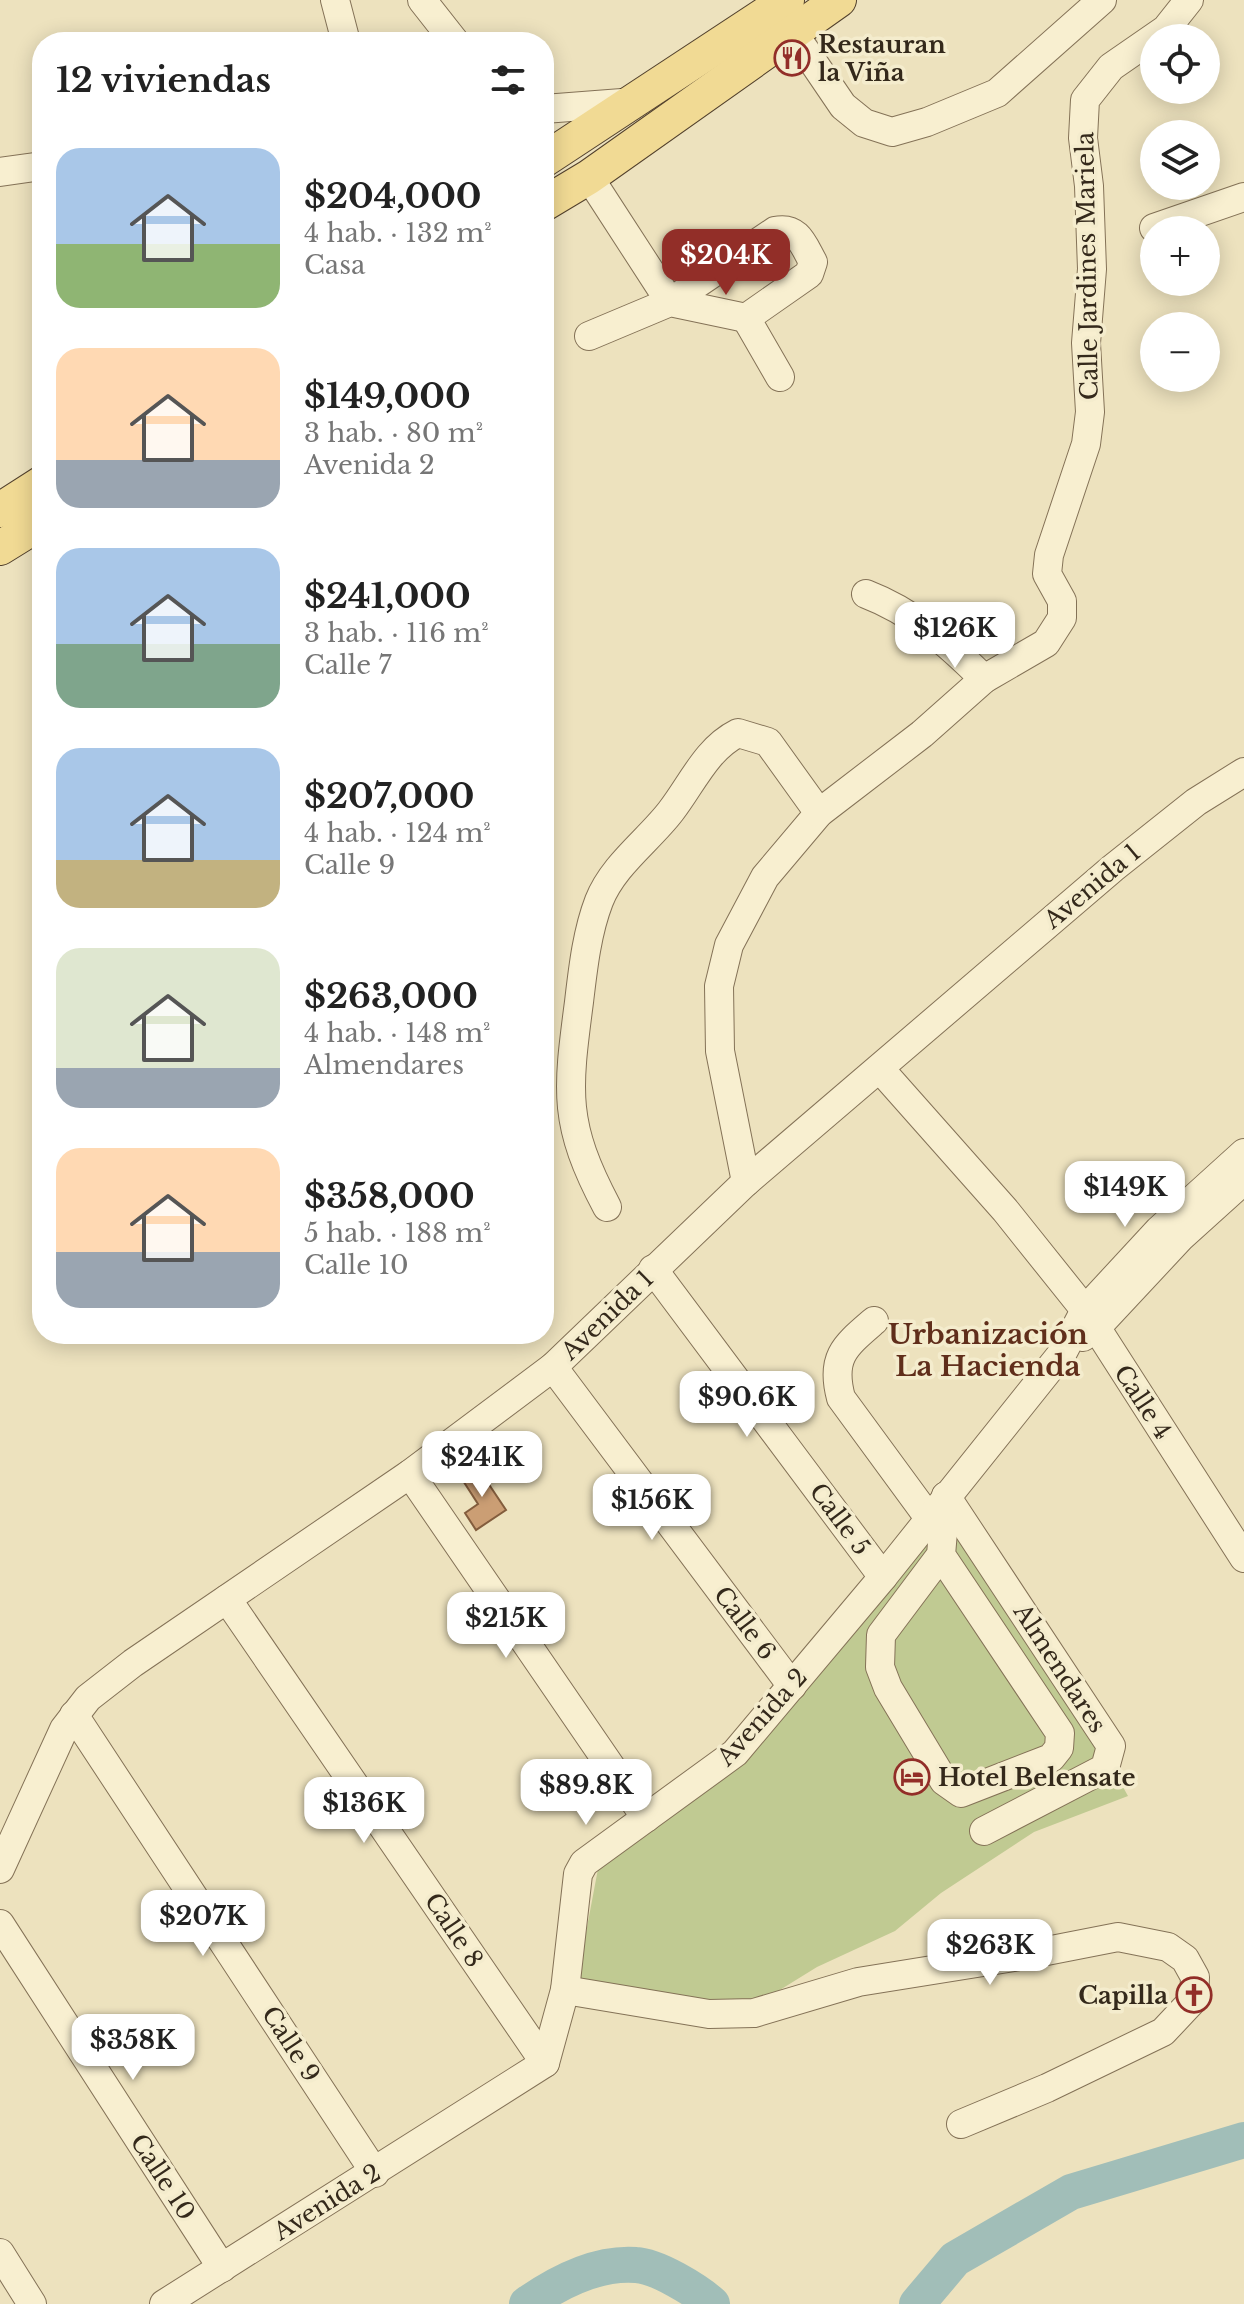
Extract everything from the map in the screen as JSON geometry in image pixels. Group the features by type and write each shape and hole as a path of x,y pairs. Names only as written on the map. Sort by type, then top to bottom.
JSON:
{"main road":[{"path":"554,154 635,102 795,13 839,0"},
{"path":"554,198 589,177 795,13"},
{"path":"0,510 32,489"},
{"path":"0,548 32,528"}],"street":[{"path":"335,0 343,32"},
{"path":"422,0 447,32"},
{"path":"554,102 635,102 649,78 762,0"},
{"path":"795,13 843,106 864,123 892,132 927,122 997,93 1102,0"},
{"name":"Calle Jardines Mariela","path":"746,1182 720,1051 719,986 729,945 765,877 819,813 922,734 984,679 1046,643 1062,618 1062,601 1047,574 1049,555 1086,444 1090,412 1086,343 1092,269 1089,186 1083,138 1085,100 1111,67 1166,29 1189,0"},
{"path":"0,172 32,167"},
{"path":"589,177 670,302 746,318 809,274 813,262 796,233 788,229 775,231 670,302 589,336"},
{"path":"1189,216 1244,197"},
{"path":"746,318 780,377"},
{"path":"866,594 895,605 915,619 949,644 984,679"},
{"path":"607,1207 585,1166 572,1119 569,1090 584,956 599,900 614,876 671,812 708,758 724,740 738,733 768,742 819,813"},
{"name":"Avenida 1","path":"0,1869 64,1729 99,1689 410,1474 553,1367 746,1182 1113,868 1196,802 1244,772"},
{"name":"Calle 4","path":"880,1069 1005,1210 1090,1319 1244,1558"},
{"path":"1090,1319 1159,1230 1244,1153"},
{"path":"1090,1319 1244,1180"},
{"name":"Calle 5","path":"653,1269 883,1577"},
{"name":"Avenida 2","path":"164,2304 545,2063 565,1990 578,1874 594,1853 735,1753 883,1577 1090,1319"},
{"name":"Almendares","path":"874,1321 844,1348 836,1377 841,1398 938,1507 1111,1746 1105,1768 984,1831"},
{"name":"Calle 6","path":"553,1367 792,1686"},
{"path":"410,1474 646,1818"},
{"path":"938,1507 941,1555 987,1619 1060,1733 1059,1748 1051,1758 961,1793 944,1781 888,1688 880,1667 881,1635 941,1555"},
{"name":"Calle 8","path":"227,1599 545,2063"},
{"name":"Calle 9","path":"74,1715 375,2173"},
{"name":"Calle 10","path":"0,1924 222,2268"},
{"path":"565,1990 709,2014 754,2013 858,1982 1118,1937 1168,1947 1185,1959 1195,1977 1194,1999 1163,2032 1047,2088 961,2124"},
{"path":"0,2253 32,2304"}],"green space":[{"name":"Hotel Belensate","path":"952,1521 1090,1728 1128,1796 1034,1832 941,1893 895,1931 817,1967 744,2012 577,1980 601,1853 683,1802 865,1585"}],"building":[{"path":"476,1465 506,1510 476,1530 465,1513 478,1504 460,1476"}],"waterway":[{"path":"917,2304 955,2259 1071,2192 1244,2140"},
{"path":"527,2304 592,2270 621,2265 645,2266 665,2274 712,2304"}],"place":[{"name":"Restauran la Viña","path":"792,58"},
{"name":"Hotel Belensate","path":"912,1777"},
{"name":"Capilla","path":"1194,1995"}],"district":[{"name":"Urbanización La Hacienda","path":"988,1350"}]}
